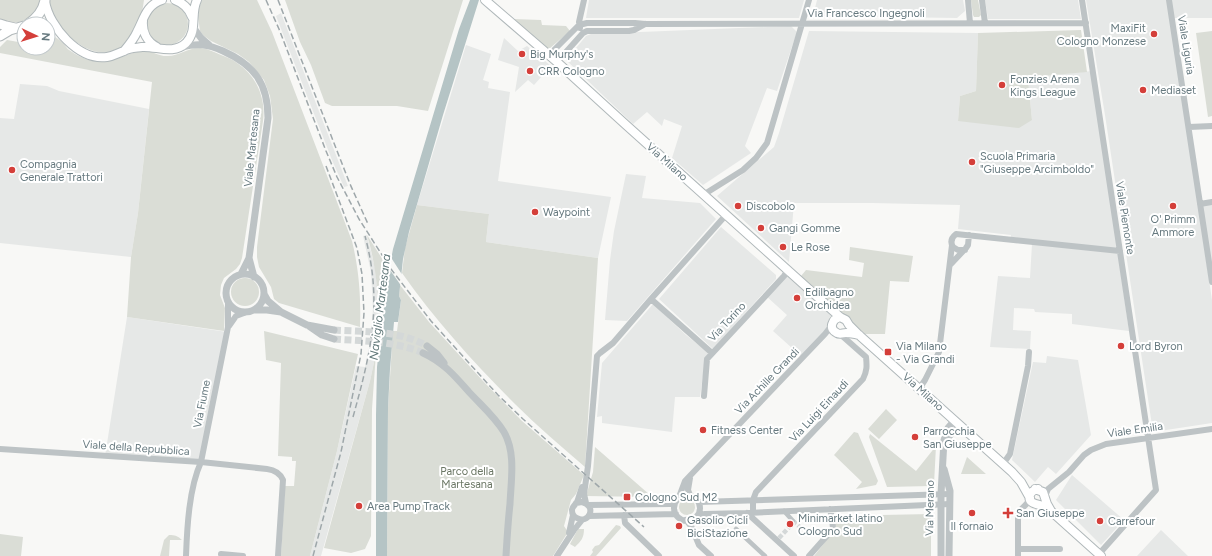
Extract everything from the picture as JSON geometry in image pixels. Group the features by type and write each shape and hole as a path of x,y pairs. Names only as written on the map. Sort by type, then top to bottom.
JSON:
{"main road":[{"path":"38,16 45,0"},
{"path":"45,0 46,9 59,32 80,51 92,56 108,57 140,47 170,50 179,48 189,39 193,23 194,8 197,0"},
{"path":"160,49 152,44 146,36 143,28 148,4 162,0"},
{"path":"177,0 190,12 193,23"},
{"name":"Via Milano","path":"485,0 557,62 831,309 838,327 846,320 859,335 1003,464 1021,482 1031,488 1043,492 1047,504 1052,512 1100,555"},
{"path":"124,51 135,36 144,18"},
{"path":"0,24 16,27"},
{"path":"0,36 16,28"},
{"path":"838,327 859,335"},
{"name":"Via Milano","path":"1021,482 1032,503 1052,512"},
{"path":"1038,490 1031,493 1032,503 1043,503 1045,497"}],"street":[{"path":"557,62 583,33 579,22 584,0"},
{"path":"703,194 743,170 756,158 767,143 809,0"},
{"path":"968,0 970,23"},
{"path":"982,0 985,23"},
{"name":"Viale Piemonte","path":"1082,0 1156,490 1100,555"},
{"name":"Viale Liguria","path":"1169,0 1212,282"},
{"name":"Viale Martesana","path":"193,23 201,38 209,45 245,64 258,78 266,97 268,118 249,258 241,274"},
{"name":"Via Francesco Ingegnoli","path":"579,25 587,23 1086,23"},
{"name":"Via Francesco Ingegnoli","path":"583,33 587,31 629,31 646,24"},
{"path":"549,55 579,25"},
{"name":"Viale Martesana","path":"179,48 188,45 209,45"},
{"path":"1188,126 1212,126"},
{"path":"1200,204 1212,202"},
{"path":"589,516 590,511 584,494 590,453 596,360 599,354 613,343 726,215"},
{"path":"918,389 925,380 939,352 952,238 956,234 1120,251"},
{"path":"950,265 965,250 968,245 969,235"},
{"path":"952,245 955,249 965,250"},
{"name":"Viale Martesana","path":"249,258 254,277"},
{"name":"Via Torino","path":"704,396 707,359 788,270"},
{"path":"244,313 235,310 228,302 226,293 227,286 233,278 241,274 248,274 260,282 263,286 264,294 268,301 281,312 307,325 317,333 334,339"},
{"path":"254,310 261,304 264,294"},
{"path":"651,299 712,353"},
{"name":"Via Fiume","path":"186,556 190,508 196,474 201,462 228,327 228,302"},
{"path":"228,327 236,316 254,310 281,312"},
{"path":"307,325 334,330"},
{"name":"Via Achille Grandi","path":"677,500 683,485 690,477 825,334 838,327"},
{"name":"Via Luigi Einaudi","path":"753,500 756,492 863,379 865,375 867,369 866,357 838,327"},
{"path":"427,346 437,354 448,370 496,421 505,435 511,457 512,479 506,556"},
{"path":"1003,464 1010,454 1028,366 1029,352"},
{"path":"423,353 430,356 448,370"},
{"name":"Via Merano","path":"941,556 941,494 944,440 957,423"},
{"name":"Viale Emilia","path":"1045,497 1048,489 1052,485 1069,472 1084,455 1096,447 1106,444 1212,429"},
{"name":"Viale della Repubblica","path":"0,449 201,462 270,469 278,472 282,480 278,556"},
{"name":"Via Merano","path":"942,461 950,494 949,556"},
{"path":"690,477 688,490 690,495"},
{"path":"567,540 573,515 572,509 586,478"},
{"name":"Viale Emilia","path":"1038,490 1052,485"},
{"path":"699,502 950,494"},
{"path":"576,503 670,504 684,495 690,495 699,502 700,510 695,517 693,531"},
{"path":"911,495 911,506"},
{"path":"677,500 674,509 676,514 680,518 686,520 691,526 699,545 711,556"},
{"path":"750,513 753,500"},
{"path":"773,500 773,512"},
{"path":"1032,503 1021,509 1018,514 1018,553 1060,549"},
{"path":"686,520 705,514 950,504"},
{"path":"809,556 833,529 830,509"},
{"path":"784,511 793,521"},
{"path":"750,513 778,539 792,555"},
{"path":"557,556 582,520 589,516 676,514"},
{"path":"573,515 582,520"},
{"path":"624,515 625,523 659,556"},
{"path":"736,530 765,556"},
{"path":"221,554 242,556"}],"shaded area":[{"path":"470,0 479,0 443,115 409,232 403,259 399,296 401,300 398,322 394,322 390,369 388,408 387,556 376,556 377,367 387,281 393,249 459,29"},
{"path":"589,0 804,0 799,18 586,18"},
{"path":"817,0 963,0 965,11 957,18 820,16 815,8"},
{"path":"985,0 1078,0 1081,19 988,19"},
{"path":"1086,0 1168,0 1212,300 1212,423 1153,432"},
{"path":"1171,0 1212,0 1212,18 1174,18"},
{"path":"281,13 348,186 344,187 332,160 276,16"},
{"path":"791,26 797,32 777,91 767,88 745,146 751,153 703,185 672,158 682,126 664,119 662,126 647,112 633,124 566,60 586,36 591,34"},
{"path":"809,31 978,33 976,91 960,96 958,121 1032,120 1028,79 1032,77 1092,71 1129,331 1072,324 1072,314 1035,312 1034,309 1014,308 1013,330 1031,331 1030,349 990,347 998,276 1030,278 1032,244 1010,242 1011,235 958,229 960,205 794,203 789,262 717,196 774,147"},
{"path":"504,38 518,51 527,46 551,66 534,85 528,80 515,92 519,67 498,60"},
{"path":"466,45 491,54 483,80 489,82 488,88 510,92 498,181 611,197 598,258 486,242 489,214 417,205"},
{"path":"20,84 47,86 59,91 149,109 138,213 131,257 0,243 0,118 14,119"},
{"path":"626,174 646,176 642,198 700,203 716,219 627,321 605,320 614,231"},
{"path":"1212,204 1212,271 1202,205"},
{"path":"721,227 776,275 776,279 713,349 659,299"},
{"path":"367,235 375,268 377,286 379,323 376,353 370,381 321,556 310,556 337,451 356,366 365,367 368,356 373,309 371,272 363,236"},
{"path":"788,271 830,310 832,318 825,334 802,357 773,331 787,315 766,296"},
{"path":"653,304 686,335 709,353 705,361 700,397 675,397 672,432 602,423 602,416 597,417 602,363"},
{"path":"127,317 227,332 201,462 105,456"},
{"path":"1047,356 1078,360 1091,435 1056,474 1048,467 1035,482 1012,460 1033,362 1046,363"},
{"path":"1072,475 1124,520 1101,545 1056,500"},
{"path":"1161,530 1188,556 1137,556"}],"green space":[{"path":"0,0 40,0 38,7 31,16 16,16 16,22 7,22 0,19"},
{"path":"49,0 144,0 138,25 128,43 115,51 102,53 90,50 67,34 58,23 56,16 54,16"},
{"path":"202,0 257,0 272,32 352,241 359,283 360,327 279,303 274,299 271,287 259,267 257,257 273,119 270,96 264,80 249,62 238,54 211,41 200,31 198,16"},
{"path":"285,0 463,0 428,111 397,106 332,106 325,103 311,65 300,42"},
{"path":"971,0 978,0 981,15 979,17 974,17 973,15"},
{"path":"167,3 182,9 188,24 182,39 167,45 152,39 146,24 152,9"},
{"path":"513,19 541,20 542,25 566,26 570,31 549,49 545,48"},
{"name":"Fonzies Arena Kings League","path":"1081,30 1087,72 1032,77 1028,79 1032,120 1019,128 958,121 960,96 976,91 978,33"},
{"path":"1212,31 1212,116 1208,117 1196,33"},
{"path":"56,38 64,44 68,50 75,54 101,62 142,51 172,56 192,49 204,48 227,57 244,68 250,74 259,89 264,113 242,258 240,264 224,278 221,285 220,295 225,308 224,331 127,317 131,257 138,213 152,82 0,53 0,47 7,40 16,42 16,56 56,56"},
{"path":"417,205 489,214 486,242 598,258 585,467 532,420 485,373 441,324 402,273 405,248"},
{"path":"367,235 383,260 381,264 382,278 379,323 376,278 373,257"},
{"path":"850,247 913,256 909,282 890,281 885,334 865,334 801,276 806,270 862,277 864,263 849,260"},
{"path":"245,278 255,282 259,292 255,302 245,306 235,302 231,292 235,282"},
{"name":"Parco della Martesana","path":"400,285 429,322 483,381 522,421 584,475 576,494 571,500 564,526 568,532 553,556 387,556 388,408 393,331 397,331 401,300 399,296"},
{"path":"264,331 358,354 337,451 310,556 281,556 285,486 294,486 296,461 292,461 292,457 278,456 281,363 266,360"},
{"path":"376,353 372,409 371,536 365,549 351,553 324,548 370,381"},
{"path":"886,409 897,420 879,439 868,429"},
{"path":"854,432 858,433 878,481 876,485 856,489 862,482 834,455"},
{"path":"870,434 916,471 936,446 934,484 930,486 887,487 869,437"},
{"path":"595,447 650,495 650,497 586,496 593,472"},
{"path":"967,457 986,474 961,474"},
{"path":"687,499 694,504 695,507 690,514 687,515 680,510 679,507 684,500"},
{"path":"931,514 931,556 814,556 833,532 832,516"},
{"path":"616,525 620,526 621,528 596,556 590,556 595,546 599,545"},
{"path":"578,529 584,529 583,537 575,547 570,544"},
{"path":"0,534 23,537 21,556 0,556"},
{"path":"169,535 176,536 182,540 170,540 169,556 160,556 164,540"}],"pier":[{"path":"390,256 403,276 402,287 388,267"}],"tunnel":[{"path":"334,330 393,334 427,346"},
{"path":"334,339 390,344 402,346 423,353"},
{"path":"793,521 802,529"},
{"path":"779,538 794,522"}],"railway":[{"path":"266,0 279,29 337,177 359,219 391,269 431,321 498,395 644,527"},
{"path":"278,0 350,184 368,224"},
{"path":"313,556 341,452 361,354 364,313 362,274 357,248 326,166"},
{"path":"353,417 365,371 374,306 373,283 365,236"}],"place":[{"name":"MaxiFit Cologno Monzese","path":"1154,34"},
{"name":"Big Murphy's","path":"522,54"},
{"name":"CRR Cologno","path":"530,71"},
{"name":"Fonzies Arena Kings League","path":"1002,85"},
{"name":"Mediaset","path":"1143,90"},
{"name":"Scuola Primaria \"Giuseppe Arcimboldo\"","path":"972,162"},
{"name":"Compagnia Generale Trattori","path":"12,170"},
{"name":"Discobolo","path":"738,206"},
{"name":"O' Primm Ammore","path":"1173,206"},
{"name":"Waypoint","path":"535,212"},
{"name":"Gangi Gomme","path":"761,228"},
{"name":"Le Rose","path":"783,247"},
{"name":"Edilbagno Orchidea","path":"797,298"},
{"name":"Lord Byron","path":"1121,346"},
{"name":"Via Milano - Via Grandi","path":"888,352"},
{"name":"Fitness Center","path":"703,430"},
{"name":"Parrocchia San Giuseppe","path":"915,437"},
{"name":"Cologno Sud M2","path":"627,497"},
{"name":"Area Pump Track","path":"359,506"},
{"name":"Il fornaio","path":"972,513"},
{"name":"San Giuseppe","path":"1008,513"},
{"name":"Carrefour","path":"1100,521"},
{"name":"Minimarket latino Cologno Sud","path":"790,524"},
{"name":"Gasolio Cicli BiciStazione","path":"679,526"}],"water label":[{"name":"Naviglio Martesana","path":"380,307"}]}
